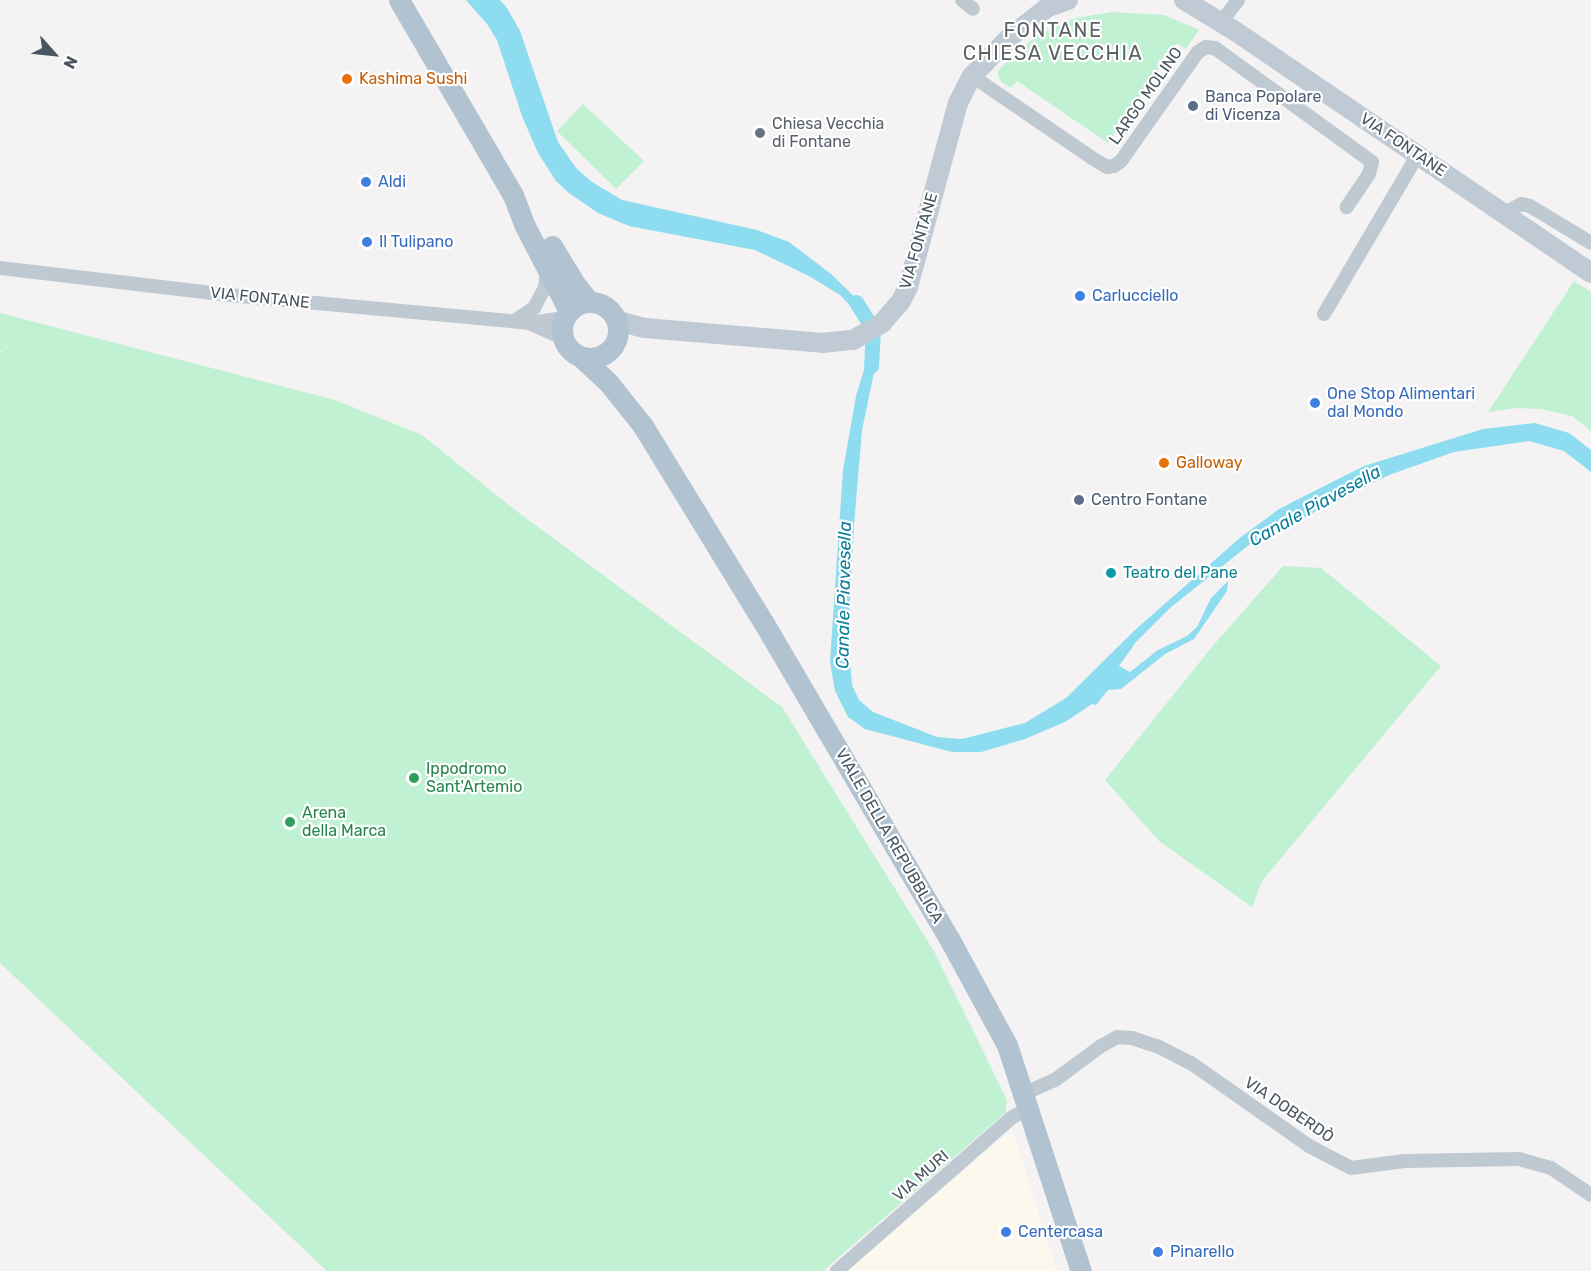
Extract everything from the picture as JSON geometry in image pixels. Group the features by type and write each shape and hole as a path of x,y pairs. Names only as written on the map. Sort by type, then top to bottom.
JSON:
{"main road":[{"name":"VIALE DELLA REPUBBLICA","path":"399,0 513,195 525,226 547,266 566,322 573,352 608,382 643,426 765,625 951,942 1007,1045 1082,1271"},
{"name":"VIALE DELLA REPUBBLICA","path":"513,195 539,226 575,284 589,301 605,306 643,426"},
{"path":"566,322 589,301"},
{"path":"581,357 596,358 615,336"}],"street":[{"name":"VIA FONTANE","path":"615,336 645,328 822,343 844,342 860,337 882,323 901,301 908,287 958,103 972,76 1010,37 1048,7 1068,0"},
{"name":"VIA FONTANE","path":"1184,0 1274,57 1591,273"},
{"path":"1221,22 1238,0"},
{"name":"LARGO MOLINO","path":"972,76 1107,166 1121,161 1197,52 1206,47 1215,48 1372,162 1369,174 1347,207"},
{"path":"1258,80 1274,57"},
{"path":"1324,314 1418,156"},
{"path":"1506,216 1510,210 1522,204 1530,206 1591,243"},
{"path":"521,322 537,302 545,287 547,266"},
{"name":"VIA FONTANE","path":"0,268 240,296 521,322"},
{"path":"521,322 566,322"},
{"path":"521,322 566,322"},
{"name":"VIA DOBERDÒ","path":"1026,1101 1101,1046 1117,1038 1132,1038 1157,1046 1191,1063 1309,1146 1351,1168 1426,1159 1519,1159 1551,1168 1591,1195"},
{"name":"VIA MURI","path":"837,1271 1011,1118 1026,1101"}],"shaded area":[{"path":"1012,1129 1057,1271 847,1271 923,1206"}],"green space":[{"path":"1112,12 1164,15 1199,30 1186,49 1177,43 1108,143 1017,81 1011,88 1001,82 997,72 1017,51 1042,33 1075,18"},
{"path":"583,104 644,161 616,189 557,131"},
{"path":"1574,281 1591,292 1591,431 1572,416 1541,409 1517,408 1488,412"},
{"name":"Ippodromo Sant'Artemio","path":"0,313 335,400 422,435 515,510 782,707 935,953 1007,1100 1005,1113 823,1271 327,1271 0,963 0,352 14,342 0,351"},
{"path":"1283,566 1321,568 1441,666 1262,881 1252,907 1159,841 1105,780 1211,648"}],"water":[{"path":"466,0 500,0 507,8 520,31 558,142 576,168 592,182 622,200 757,230 789,242 831,274 873,315 862,323 857,313 840,295 809,276 755,250 629,226 598,213 569,193 556,181 538,153 522,116 497,40 487,24"},
{"path":"880,344 862,430 854,525 848,638 852,685 859,700 873,712 937,737 962,739 1025,723 1066,698 1135,630 1241,537 1279,509 1364,466 1483,429 1535,423 1569,433 1591,450 1591,472 1564,451 1529,441 1454,452 1389,475 1250,544 1170,608 1136,642 1119,666 1130,672 1158,650 1187,636 1197,627 1211,598 1228,581 1227,591 1194,639 1165,654 1121,689 1108,690 1096,705 1092,704 1065,722 1025,739 981,752 952,752 865,729 848,717 835,691 830,662 843,470 856,396 870,350"}],"waterway":[{"name":"Canale Piavesella","path":"856,302 873,329 871,366"}],"place":[{"name":"Kashima Sushi","path":"347,79"},
{"name":"Banca Popolare di Vicenza","path":"1193,106"},
{"name":"Chiesa Vecchia di Fontane","path":"760,133"},
{"name":"Aldi","path":"366,182"},
{"name":"Il Tulipano","path":"367,242"},
{"name":"Carlucciello","path":"1080,296"},
{"name":"One Stop Alimentari dal Mondo","path":"1315,403"},
{"name":"Galloway","path":"1164,463"},
{"name":"Centro Fontane","path":"1079,500"},
{"name":"Teatro del Pane","path":"1111,573"},
{"name":"Ippodromo Sant'Artemio","path":"414,778"},
{"name":"Arena della Marca","path":"290,822"},
{"name":"Centercasa","path":"1006,1232"},
{"name":"Pinarello","path":"1158,1252"}],"district":[{"name":"FONTANE CHIESA VECCHIA","path":"1053,42"}]}
